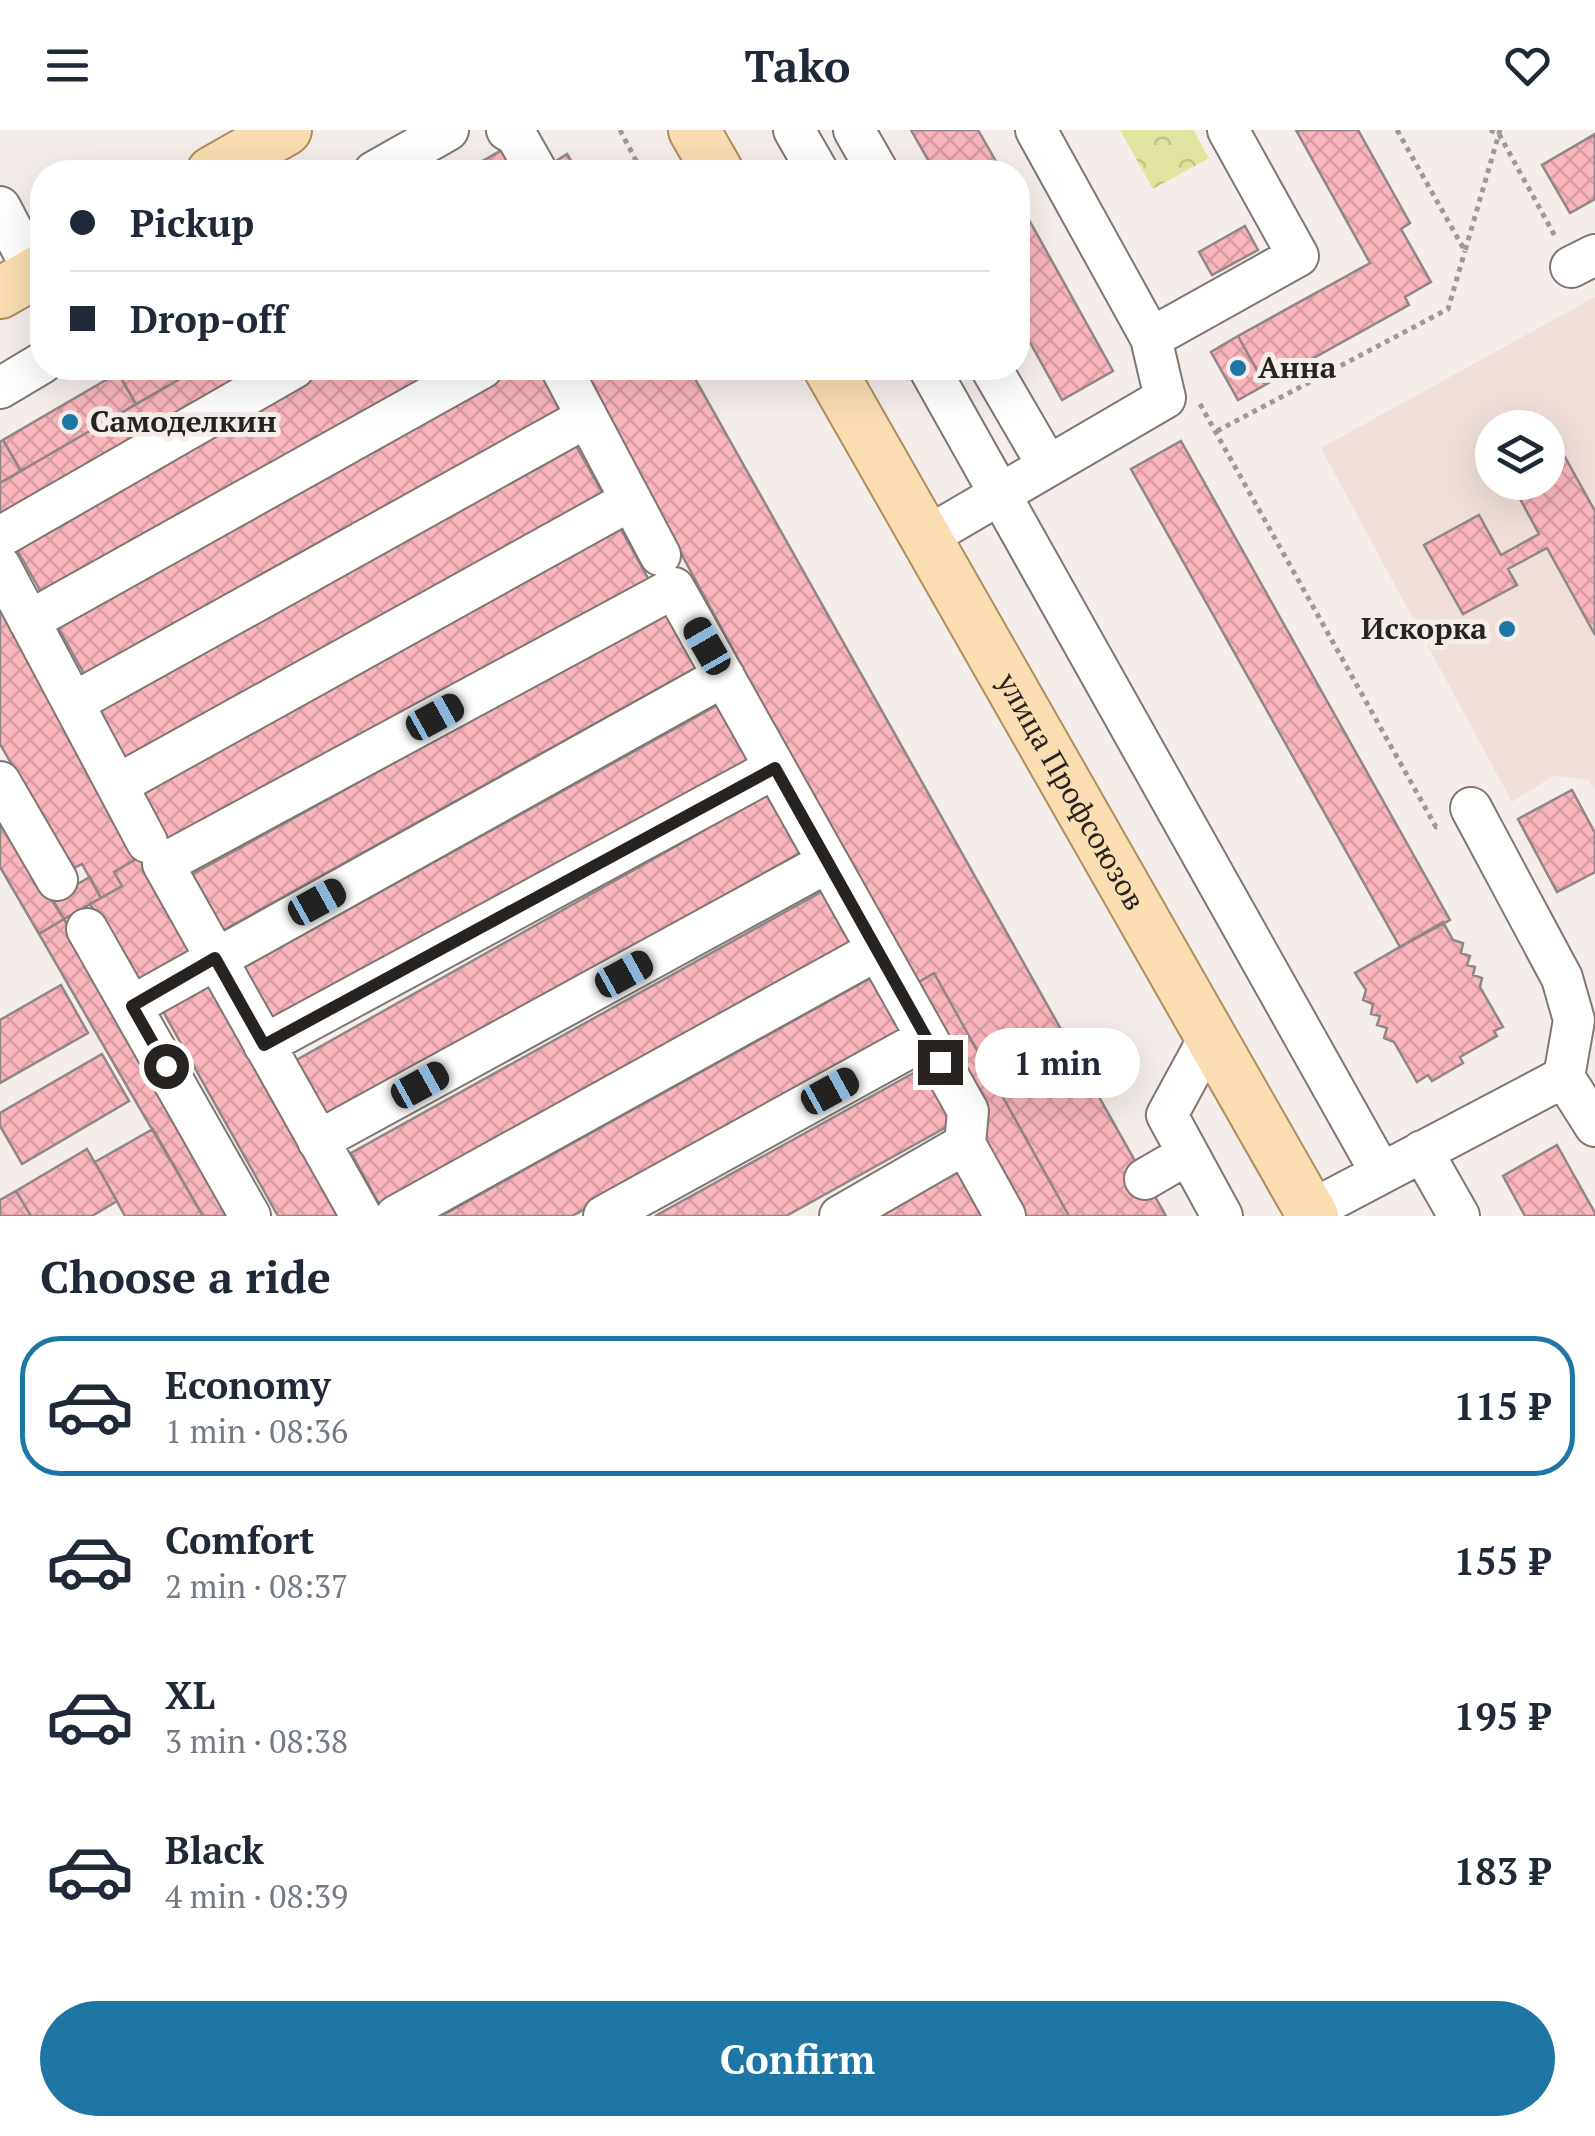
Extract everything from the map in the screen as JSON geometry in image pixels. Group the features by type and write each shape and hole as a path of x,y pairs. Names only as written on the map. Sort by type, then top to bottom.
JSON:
{"main road":[{"path":"233,160 286,130"},
{"path":"694,130 711,160"},
{"name":"улица Профсоюзов","path":"836,380 1311,1214"}],"lane":[{"path":"395,160 448,130"},
{"path":"507,130 516,136 530,160"},
{"path":"794,130 811,160"},
{"path":"854,130 871,160"},
{"path":"925,538 1165,398 1151,338 1036,130"},
{"path":"1151,338 1298,256 1228,130"},
{"path":"0,207 26,279"},
{"path":"0,388 30,371"},
{"path":"0,537 273,380"},
{"path":"29,621 461,380"},
{"path":"567,380 660,555"},
{"path":"936,380 1381,1173"},
{"path":"998,380 1048,466"},
{"path":"73,703 587,417"},
{"path":"117,786 631,500"},
{"path":"0,566 147,842"},
{"path":"361,1216 162,864 674,588 968,1111 965,1144 1005,1216"},
{"path":"132,1006 724,676"},
{"path":"264,1045 775,768"},
{"path":"0,782 57,880"},
{"path":"1470,808 1562,978 1574,1020 1564,1076 1595,1126"},
{"path":"318,1140 828,862"},
{"path":"88,929 250,1216"},
{"path":"396,1216 878,950"},
{"path":"1210,1036 1166,1115 1222,1216"},
{"path":"604,1216 926,1038"},
{"path":"1311,1214 1564,1076"},
{"path":"840,1216 965,1144"},
{"path":"1422,1151 1459,1216"},
{"path":"1146,1179 1188,1154"}],"path":[{"path":"620,130 636,160"},
{"path":"1397,130 1465,251"},
{"path":"1490,130 1500,132 1583,261"},
{"path":"1216,432 1448,309 1500,132"},
{"path":"1165,398 1191,387 1436,827 1470,808"}],"shaded area":[{"name":"Искорка","path":"1595,297 1595,791 1589,780 1553,776 1512,802 1321,448"}],"green space":[{"path":"1120,130 1193,130 1209,158 1153,189"}],"building":[{"path":"911,130 978,130 995,160 928,160"},
{"path":"1296,130 1358,130 1410,223 1401,229 1431,282 1405,297 1409,305 1265,385 1238,336 1370,263"},
{"path":"1595,134 1595,199 1570,213 1542,165"},
{"path":"509,146 517,160 484,160"},
{"path":"1030,222 1113,371 1062,400 1030,343"},
{"path":"1245,226 1258,250 1212,275 1199,252"},
{"name":"Анна","path":"1238,336 1265,385 1238,400 1211,352"},
{"name":"Самоделкин","path":"106,380 122,380 136,404 21,471 3,440"},
{"path":"122,380 178,380 136,404"},
{"path":"178,380 239,380 0,518 0,483"},
{"path":"299,380 424,380 44,597 13,543"},
{"path":"491,380 551,380 567,410 86,677 55,622"},
{"path":"587,380 696,380 1166,1216 1069,1216 934,973 914,985"},
{"path":"3,440 21,471 0,483 0,442"},
{"path":"1181,441 1450,920 1400,947 1131,469"},
{"path":"575,444 606,499 124,767 93,711"},
{"path":"1565,457 1595,511 1595,635 1547,548 1508,569 1517,585 1463,614 1424,545 1479,515 1501,555 1539,534 1521,500 1565,500"},
{"path":"618,524 649,580 167,847 136,792"},
{"path":"0,607 143,855 114,872 122,886 101,898 82,864 72,869 0,744"},
{"path":"673,608 704,663 222,931 191,875"},
{"path":"725,701 756,756 274,1024 243,968"},
{"path":"1572,790 1595,833 1595,872 1557,892 1518,819"},
{"path":"772,792 805,850 326,1120 293,1062"},
{"path":"0,809 64,919 39,934 0,867"},
{"path":"143,855 199,953 138,988 90,904 122,886 114,872"},
{"path":"90,877 101,898 64,919 51,899"},
{"path":"832,886 863,941 382,1209 351,1153"},
{"path":"64,919 237,1216 203,1216 139,1107 39,934"},
{"path":"1443,922 1453,940 1463,943 1461,953 1470,956 1467,965 1475,967 1473,975 1482,978 1480,987 1503,1027 1494,1031 1497,1036 1460,1057 1463,1063 1432,1081 1428,1075 1417,1082 1394,1042 1384,1038 1387,1028 1377,1025 1380,1016 1371,1014 1373,1004 1363,1000 1366,990 1355,973"},
{"path":"934,973 1069,1216 1022,1216 984,1148 914,985"},
{"path":"878,974 909,1029 572,1216 441,1216"},
{"path":"208,979 341,1216 278,1216 160,1006"},
{"path":"61,985 88,1033 0,1083 0,1020"},
{"path":"102,1054 129,1101 22,1164 0,1126 0,1113"},
{"path":"928,1065 959,1120 786,1216 655,1216"},
{"path":"153,1129 203,1216 125,1216 95,1162"},
{"path":"1557,1145 1595,1216 1525,1216 1503,1176"},
{"path":"87,1149 117,1201 92,1216 31,1216 16,1191"},
{"path":"959,1168 986,1216 872,1216"},
{"path":"16,1191 31,1216 0,1216 0,1200"}],"place":[{"name":"Анна","path":"1238,368"},
{"name":"Самоделкин","path":"70,422"},
{"name":"Искорка","path":"1507,629"}],"route":[{"path":"166,1066 132,1006 215,958 264,1045 775,768 940,1062"}]}
